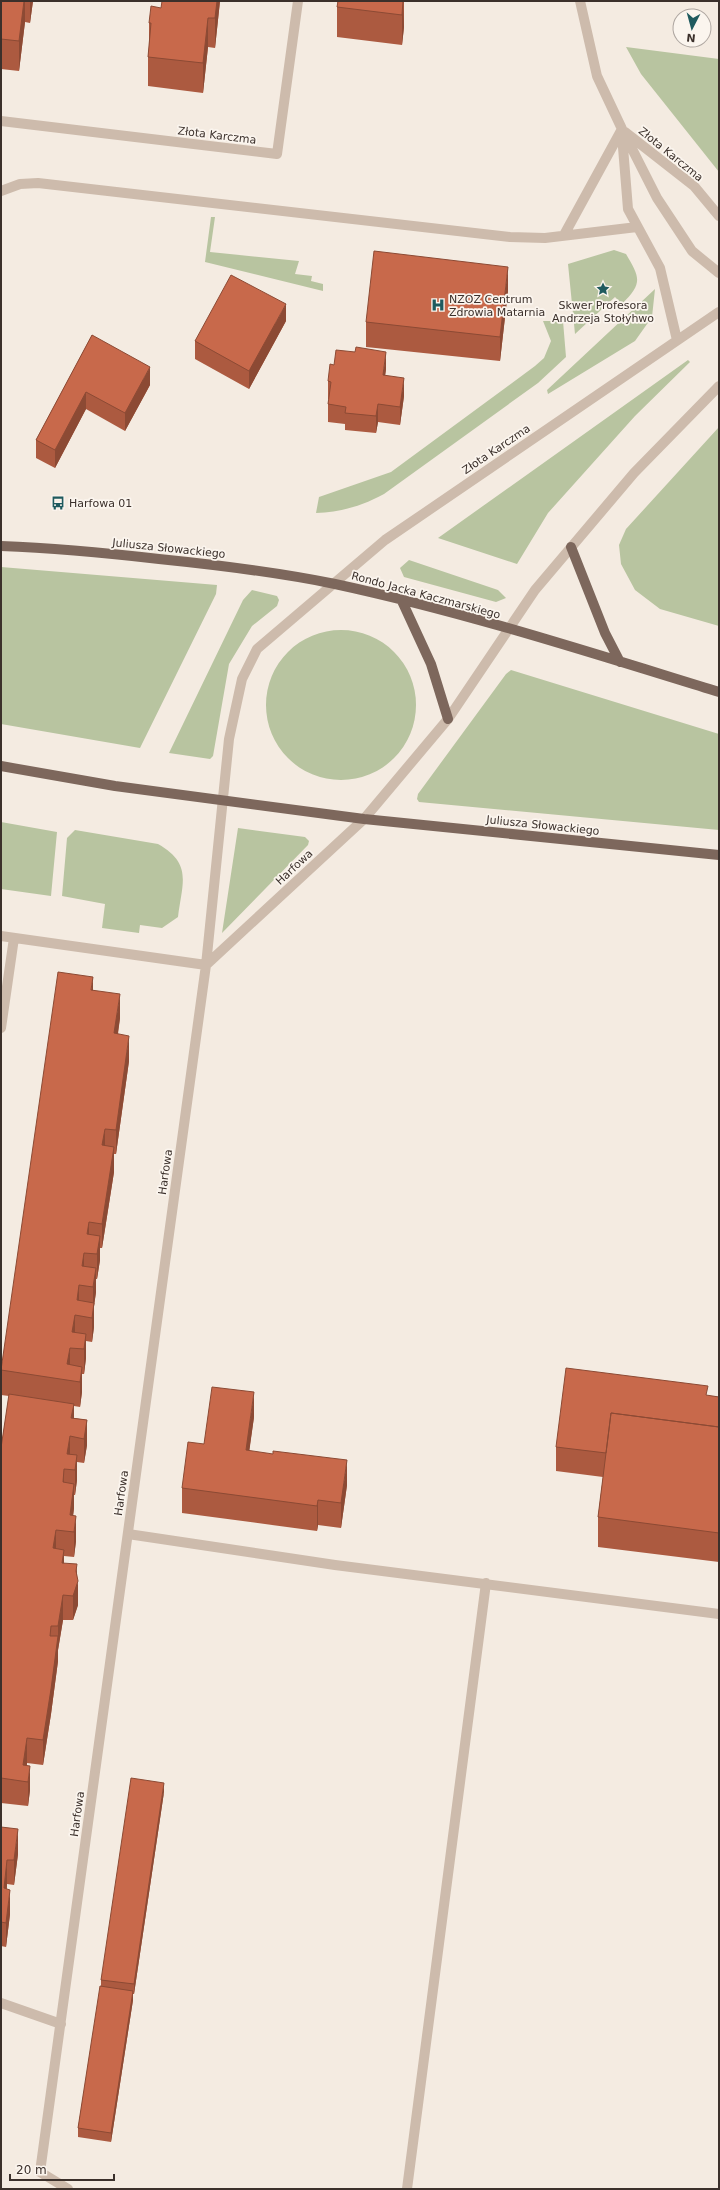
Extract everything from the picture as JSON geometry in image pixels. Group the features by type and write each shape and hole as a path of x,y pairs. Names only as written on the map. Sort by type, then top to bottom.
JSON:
{"main road":[{"name":"Juliusza Słowackiego","path":"1,546 57,548 237,567 333,584"},
{"path":"571,547 605,632 620,662"},
{"name":"Rondo Jacka Kaczmarskiego","path":"333,584 401,599 507,629"},
{"path":"401,599 431,664 448,719"},
{"path":"507,629 719,692"},
{"path":"1,766 222,801 364,819"},
{"name":"Juliusza Słowackiego","path":"364,819 719,855"}],"street":[{"name":"Złota Karczma","path":"1,121 277,154 298,1"},
{"name":"Złota Karczma","path":"580,1 597,76 657,198 692,252 719,273"},
{"name":"Złota Karczma","path":"622,129 694,186 719,216"},
{"name":"Złota Karczma","path":"622,129 628,209 660,268 677,340"},
{"path":"564,235 622,129"},
{"path":"1,191 20,184 38,183 510,236 545,238 637,226"},
{"name":"Złota Karczma","path":"333,584 385,540 421,514 719,312"},
{"path":"507,629 535,590 634,473 719,386"},
{"path":"222,801 229,739 242,679 257,649 333,584"},
{"name":"Rondo Jacka Kaczmarskiego","path":"364,819 448,719 507,629"},
{"name":"Harfowa","path":"68,2189 40,2172 206,965 222,801"},
{"name":"Harfowa","path":"206,965 364,819"},
{"path":"1,936 206,965"},
{"path":"1,1028 14,938"},
{"path":"128,1534 335,1565 486,1583 719,1614"},
{"path":"407,2189 486,1583"},
{"path":"1,2003 61,2024"}],"green space":[{"path":"626,47 719,59 719,172 641,74"},
{"path":"211,217 215,217 210,252 299,261 295,274 312,276 311,281 323,284 323,291 205,262"},
{"name":"Skwer Profesora Andrzeja Stołyhwo","path":"614,250 626,254 636,275 636,285 629,297 622,304 615,297 575,334 568,264"},
{"path":"655,289 652,317 635,341 548,394 547,390"},
{"path":"543,321 563,321 566,357 538,383 384,494 351,508 316,513 319,497 391,472 535,366 544,358 551,341"},
{"path":"688,360 690,362 635,416 548,513 517,564 438,538"},
{"path":"719,427 719,626 660,609 635,590 621,564 619,545 626,529"},
{"path":"409,560 498,590 506,598 496,602 404,577 400,568"},
{"path":"1,567 217,585 216,594 140,748 1,724"},
{"path":"252,590 277,596 279,600 277,606 252,626 229,664 213,756 210,759 169,753 243,600"},
{"path":"341,630 370,636 394,652 410,676 416,705 410,734 394,758 370,774 341,780 312,774 288,758 272,734 266,705 272,676 288,652 312,636"},
{"path":"511,670 719,734 719,830 419,802 417,799 418,794 506,674"},
{"path":"1,822 57,832 51,896 1,889"},
{"path":"238,828 305,837 309,841 308,845 222,933"},
{"path":"75,830 158,844 169,851 181,867 183,875 178,917 162,928 140,925 139,933 102,928 105,904 62,896 67,838"}],"building":[{"path":"1,1 24,1 19,41 1,39"},
{"path":"162,1 217,1 215,18 208,18 203,63 148,57 151,6 161,8"},
{"path":"338,1 403,1 402,15 337,7"},
{"name":"NZOZ Centrum Zdrowia Matarnia","path":"374,251 508,267 500,337 366,322"},
{"path":"231,275 286,304 249,371 195,341"},
{"path":"92,335 150,367 125,413 86,392 55,450 36,440"},
{"path":"356,347 386,352 383,375 404,378 400,407 378,404 376,416 345,413 346,407 328,404 331,382 328,381 330,364 334,365 336,350 355,352"},
{"path":"58,972 93,977 91,990 120,994 114,1033 129,1036 116,1130 105,1129 102,1145 114,1147 102,1224 89,1222 87,1234 100,1236 97,1254 84,1253 82,1266 96,1268 93,1287 79,1285 77,1300 94,1303 92,1318 75,1315 72,1332 86,1334 84,1349 70,1348 67,1364 82,1367 80,1382 1,1370"},
{"path":"566,1368 708,1386 706,1395 719,1397 719,1427 611,1413 606,1453 556,1447"},
{"path":"212,1387 254,1392 246,1450 273,1454 273,1451 347,1460 341,1503 318,1500 317,1506 182,1488 188,1442 204,1444"},
{"path":"9,1394 74,1404 71,1418 87,1420 84,1439 70,1436 67,1454 77,1455 75,1470 64,1469 63,1482 74,1484 70,1515 76,1516 74,1532 56,1530 53,1548 64,1550 62,1563 77,1564 76,1571 78,1581 73,1596 63,1595 58,1626 51,1626 50,1636 58,1636 51,1689 43,1740 27,1738 23,1765 30,1766 28,1782 1,1778 1,1448"},
{"path":"611,1413 719,1427 719,1533 598,1517"},
{"path":"131,1778 164,1783 134,1984 101,1980"},
{"path":"1,1827 18,1829 14,1860 7,1860 4,1888 10,1890 6,1923 1,1922"},
{"path":"100,1986 133,1991 111,2133 78,2128"}],"place":[{"name":"Skwer Profesora Andrzeja Stołyhwo","path":"603,289"},
{"name":"NZOZ Centrum Zdrowia Matarnia","path":"438,305"},
{"name":"Harfowa 01","path":"58,503"}]}
